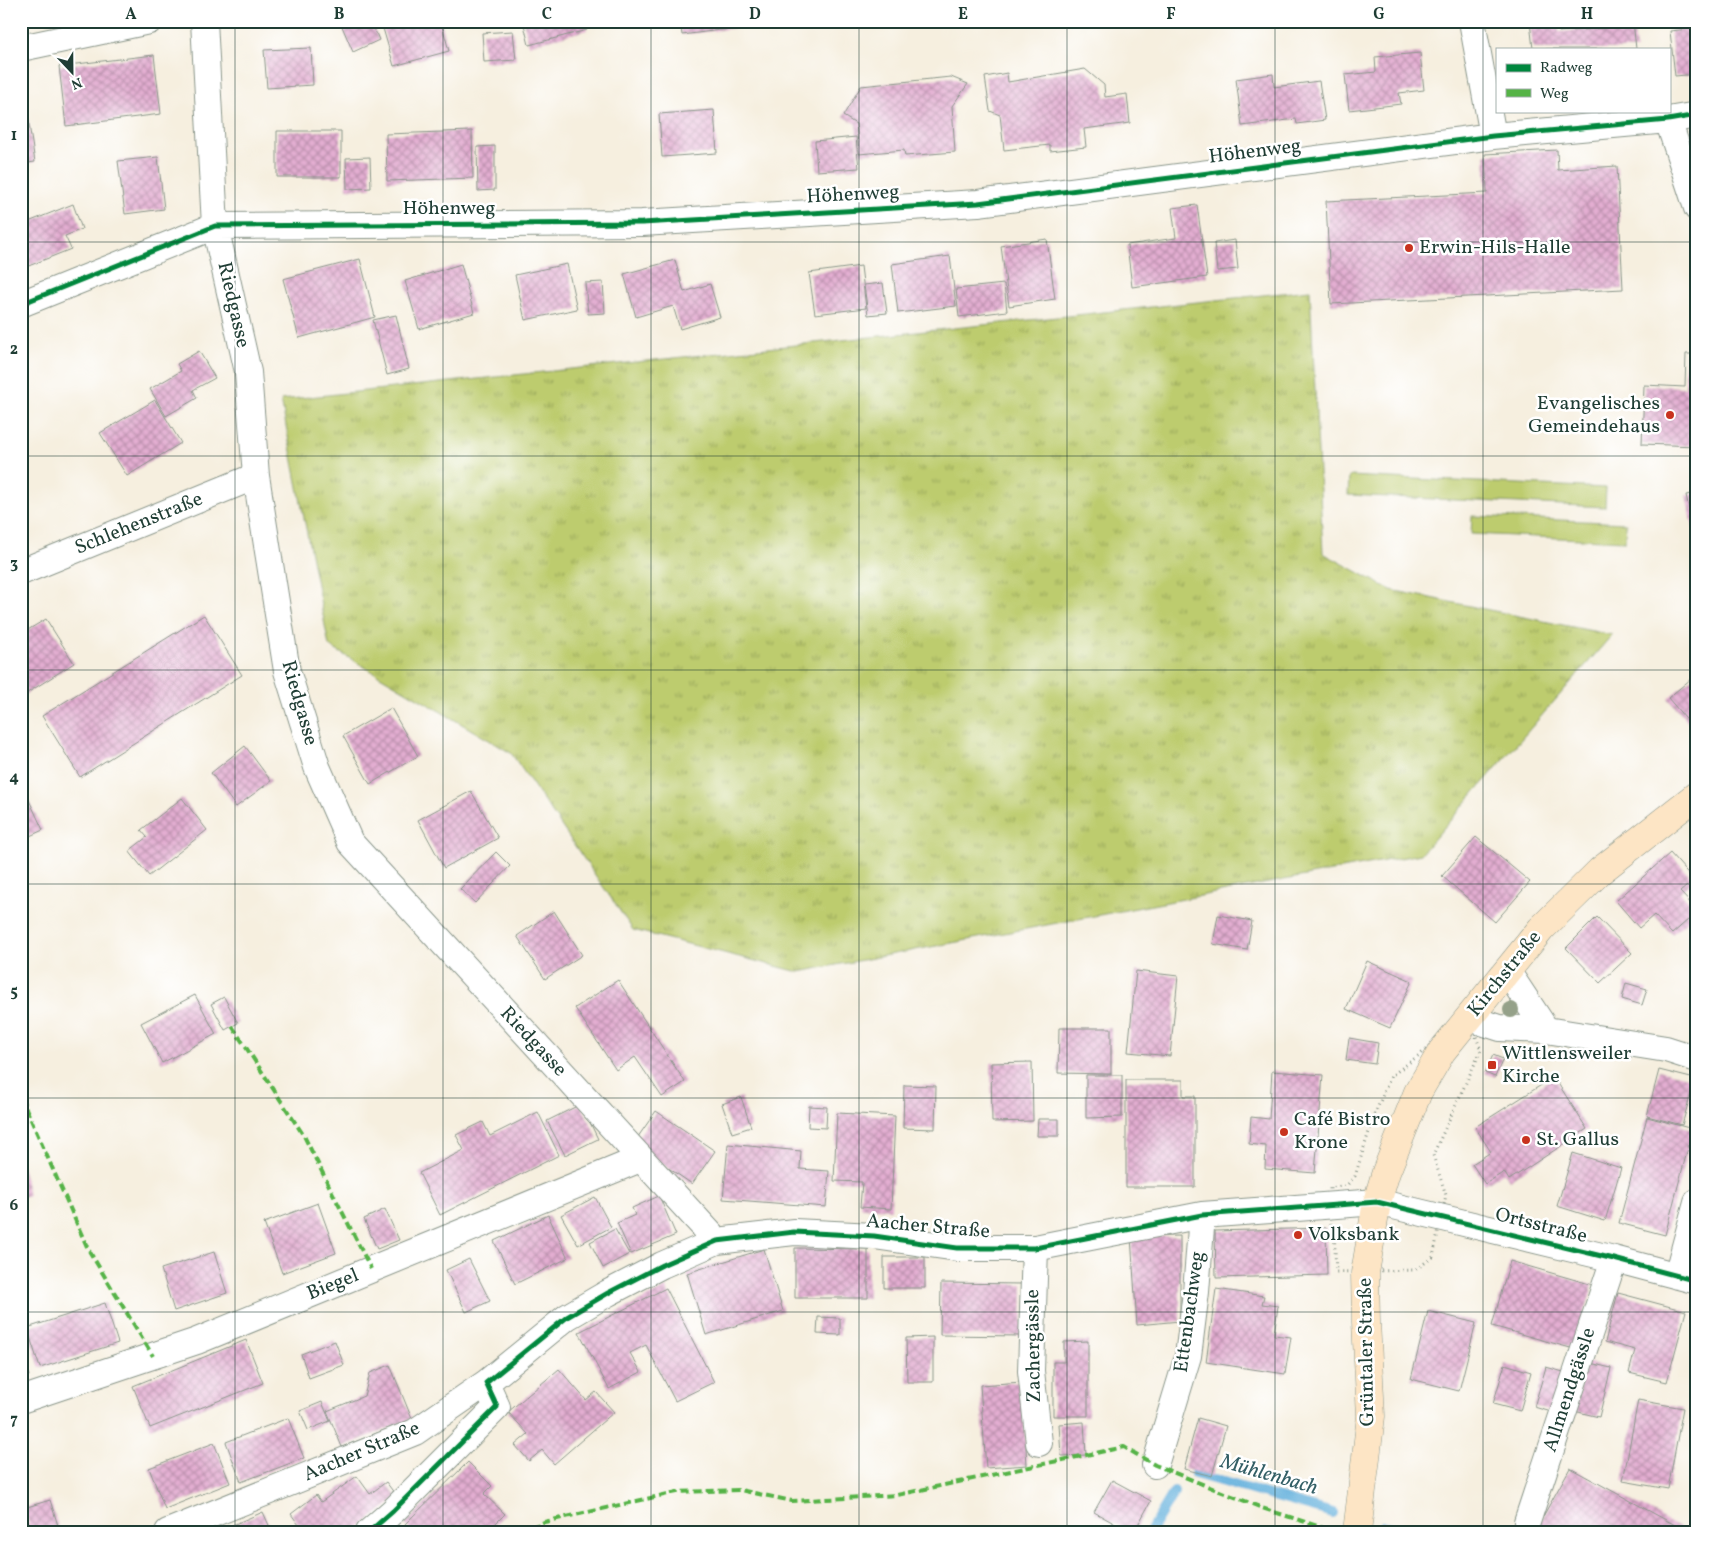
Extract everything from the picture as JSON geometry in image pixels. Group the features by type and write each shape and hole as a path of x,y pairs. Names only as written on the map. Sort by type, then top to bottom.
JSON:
{"street":[{"path":"21,48 149,21"},
{"name":"Riedgasse","path":"204,21 215,226 248,372 256,476 287,671 317,768 350,842 717,1241"},
{"path":"1472,21 1493,136"},
{"name":"Höhenweg","path":"21,304 215,226 642,223 978,203 1493,136 1668,120 1697,115"},
{"path":"1668,120 1697,208"},
{"name":"Schlehenstraße","path":"21,572 256,476"},
{"name":"Kirchstraße","path":"1377,1202 1386,1172 1418,1092 1442,1051 1541,929 1600,870 1697,795"},
{"path":"1507,971 1546,1030"},
{"path":"1470,1018 1500,1028 1546,1030 1666,1049 1697,1059"},
{"name":"Biegel","path":"21,1400 197,1341 640,1158"},
{"name":"Aacher Straße","path":"168,1532 416,1432 486,1383 567,1317 662,1265 717,1241 794,1232 874,1236 957,1248 1035,1248 1202,1215 1377,1202"},
{"name":"Ortsstraße","path":"1377,1202 1614,1259 1687,1279"},
{"name":"Grüntaler Straße","path":"1356,1532 1371,1416 1365,1273 1377,1202"},
{"path":"1687,1279 1697,1202"},
{"name":"Ettenbachweg","path":"1155,1465 1188,1356 1196,1292 1202,1215"},
{"name":"Zachergässle","path":"1035,1248 1031,1371 1039,1444"},
{"name":"Allmendgässle","path":"1527,1522 1614,1259"},
{"path":"369,1532 393,1511 497,1407 486,1383"}],"path":[{"path":"1433,1155 1481,1050"}],"green space":[{"path":"1310,290 1323,553 1391,590 1612,635 1421,854 799,972 633,930 511,753 329,646 281,400"},
{"path":"1349,476 1606,488 1605,507 1348,495"},
{"path":"1472,516 1626,523 1625,541 1471,534"}],"building":[{"path":"348,21 371,21 379,40 353,52 341,24"},
{"path":"396,21 441,21 449,51 394,66 382,25"},
{"path":"523,21 585,21 587,30 529,45"},
{"path":"680,21 743,21 743,27 682,35"},
{"path":"783,21 832,21 832,22 784,29"},
{"path":"1558,21 1559,32 1604,28 1604,21 1633,21 1636,48 1533,48 1530,22"},
{"path":"1697,28 1697,74 1675,76 1670,31"},
{"path":"513,31 516,60 484,62 482,33"},
{"path":"311,48 313,85 267,88 264,50"},
{"path":"1420,53 1424,90 1399,93 1401,104 1349,110 1345,75 1376,72 1375,57"},
{"path":"154,55 161,114 66,126 59,66"},
{"path":"1085,69 1104,85 1105,97 1127,94 1130,123 1084,129 1086,147 1050,151 1050,145 1004,150 1000,115 990,111 985,77 1007,73 1008,82"},
{"path":"1273,74 1274,87 1319,81 1325,120 1297,124 1296,119 1242,126 1236,79"},
{"path":"951,77 968,84 952,106 955,152 905,156 904,150 859,154 856,124 843,116 861,86"},
{"path":"25,99 35,162 21,164 21,100"},
{"path":"714,110 717,153 662,157 659,114"},
{"path":"277,131 341,131 341,177 277,177"},
{"path":"472,131 473,178 387,181 386,134"},
{"path":"856,137 859,168 817,171 815,141"},
{"path":"495,146 495,190 478,191 477,147"},
{"path":"1557,150 1558,170 1617,166 1623,289 1331,304 1326,201 1487,193 1485,154"},
{"path":"158,157 164,209 125,214 118,161"},
{"path":"370,157 371,188 347,189 346,158"},
{"path":"73,204 82,229 65,236 71,249 21,269 21,225"},
{"path":"1197,205 1207,277 1132,287 1127,245 1176,238 1172,208"},
{"path":"1047,239 1055,299 1009,306 1001,246"},
{"path":"1235,240 1238,269 1217,271 1214,243"},
{"path":"950,256 956,306 898,313 892,264"},
{"path":"360,259 375,317 299,338 283,279"},
{"path":"675,260 684,292 710,284 720,317 680,329 673,306 636,317 624,274"},
{"path":"461,264 474,313 419,329 405,281"},
{"path":"567,264 577,309 525,320 515,275"},
{"path":"861,266 866,308 815,314 809,273"},
{"path":"603,282 605,313 588,314 585,283"},
{"path":"883,283 887,313 868,315 864,285"},
{"path":"1004,284 1007,311 959,317 956,289"},
{"path":"396,315 409,369 387,375 373,320"},
{"path":"199,351 215,378 193,390 197,398 166,416 150,389 181,371 177,364"},
{"name":"Evangelisches Gemeindehaus","path":"1686,354 1697,354 1697,446 1642,444 1644,385 1685,387"},
{"path":"155,400 181,443 127,476 100,433"},
{"path":"1697,493 1697,540 1696,540 1686,495"},
{"path":"204,615 242,675 80,777 42,716"},
{"path":"46,619 74,663 21,697 21,634"},
{"path":"1697,674 1697,732 1668,698"},
{"path":"391,708 418,756 370,784 343,736"},
{"path":"245,746 271,781 236,807 211,773"},
{"path":"471,791 498,838 444,868 418,820"},
{"path":"182,798 207,830 149,876 129,851 147,837 141,830"},
{"path":"29,800 43,830 21,840 21,804"},
{"path":"1476,837 1530,882 1495,922 1442,876"},
{"path":"496,852 510,866 475,903 460,889"},
{"path":"1670,853 1694,880 1680,892 1697,912 1672,934 1654,915 1639,928 1616,901"},
{"path":"554,911 582,955 545,979 517,936"},
{"path":"1218,915 1252,921 1247,950 1213,944"},
{"path":"1597,917 1632,953 1600,983 1566,948"},
{"path":"1367,961 1412,981 1390,1028 1346,1009"},
{"path":"1136,971 1178,976 1170,1056 1128,1052"},
{"path":"618,980 685,1082 662,1097 635,1057 616,1070 575,1008"},
{"path":"1626,983 1647,989 1642,1005 1622,999"},
{"path":"195,995 216,1034 162,1063 141,1023"},
{"path":"224,997 238,1023 225,1030 211,1004"},
{"path":"1059,1028 1111,1028 1111,1074 1058,1073"},
{"path":"1349,1038 1378,1043 1375,1064 1346,1060"},
{"path":"1493,1055 1503,1059 1495,1077 1485,1073"},
{"path":"1032,1062 1033,1121 992,1122 991,1063"},
{"path":"1659,1070 1695,1079 1682,1125 1647,1116"},
{"name":"Café Bistro Krone","path":"1272,1071 1323,1075 1315,1173 1265,1169 1266,1146 1249,1144 1251,1117 1269,1119"},
{"path":"1086,1075 1122,1075 1122,1117 1086,1118"},
{"name":"St. Gallus","path":"1554,1077 1587,1129 1509,1180 1504,1172 1485,1184 1472,1164 1491,1152 1475,1127"},
{"path":"1126,1080 1183,1080 1183,1096 1195,1096 1195,1187 1126,1187"},
{"path":"904,1085 936,1086 935,1129 903,1128"},
{"path":"741,1097 751,1127 732,1133 722,1104"},
{"path":"581,1104 598,1139 565,1155 547,1121"},
{"path":"809,1106 827,1107 826,1128 808,1127"},
{"path":"656,1111 715,1151 692,1184 633,1144"},
{"path":"538,1112 559,1155 440,1215 419,1173 464,1150 456,1135 483,1122 490,1136"},
{"path":"837,1113 895,1116 891,1209 860,1207 862,1182 834,1181"},
{"path":"1647,1117 1693,1129 1665,1235 1619,1223"},
{"path":"1038,1119 1059,1119 1059,1136 1037,1136"},
{"path":"728,1144 801,1151 800,1169 829,1171 826,1207 723,1199"},
{"path":"1573,1153 1621,1168 1605,1221 1557,1206"},
{"path":"21,1166 29,1196 21,1198"},
{"path":"659,1196 676,1235 631,1254 617,1223 635,1215 632,1208"},
{"path":"595,1197 611,1227 578,1245 561,1215"},
{"path":"318,1203 336,1253 282,1273 264,1223"},
{"path":"385,1209 399,1240 377,1249 364,1219"},
{"path":"548,1215 568,1258 515,1284 494,1241"},
{"path":"1326,1228 1327,1275 1216,1278 1215,1231"},
{"path":"615,1229 629,1254 603,1268 590,1242"},
{"path":"1180,1236 1180,1321 1137,1325 1131,1237"},
{"path":"795,1248 868,1249 868,1298 795,1298"},
{"path":"764,1249 783,1311 706,1335 687,1273"},
{"path":"214,1252 227,1293 174,1311 161,1269"},
{"path":"884,1257 925,1257 925,1288 884,1288"},
{"path":"469,1259 490,1301 466,1312 446,1270"},
{"path":"1510,1261 1593,1285 1574,1349 1492,1326"},
{"path":"941,1283 1023,1284 1022,1336 940,1335"},
{"path":"666,1288 714,1382 675,1401 646,1345 630,1353 641,1372 609,1389 579,1332"},
{"path":"1216,1289 1264,1296 1262,1304 1278,1306 1274,1335 1291,1337 1285,1374 1206,1362"},
{"path":"1618,1293 1686,1311 1667,1382 1629,1373 1635,1350 1605,1342"},
{"path":"105,1303 118,1343 40,1368 27,1328"},
{"path":"1428,1311 1476,1323 1459,1391 1411,1379"},
{"path":"818,1317 840,1318 840,1335 817,1334"},
{"path":"933,1337 933,1382 907,1382 906,1338"},
{"path":"246,1340 263,1383 150,1428 133,1386"},
{"path":"335,1341 344,1365 309,1378 301,1354"},
{"path":"1088,1341 1088,1416 1053,1416 1053,1362 1064,1362 1064,1342"},
{"path":"21,1345 29,1376 21,1378"},
{"path":"1586,1362 1611,1368 1599,1417 1574,1411"},
{"path":"1505,1364 1531,1372 1520,1411 1493,1404"},
{"path":"390,1365 412,1419 342,1447 327,1411 364,1396 370,1373"},
{"path":"1546,1367 1567,1373 1555,1413 1534,1407"},
{"path":"559,1369 586,1400 596,1392 614,1412 554,1464 542,1450 529,1461 515,1445 528,1434 508,1412"},
{"path":"1022,1382 1027,1465 986,1468 980,1385"},
{"path":"1638,1400 1683,1408 1668,1489 1623,1481"},
{"path":"322,1402 330,1421 308,1430 300,1411"},
{"path":"288,1418 304,1458 241,1482 226,1442"},
{"path":"1198,1418 1226,1426 1212,1476 1184,1469"},
{"path":"1084,1422 1086,1455 1061,1456 1059,1424"},
{"path":"214,1443 230,1483 165,1509 149,1468"},
{"path":"468,1462 492,1486 484,1494 505,1514 487,1532 412,1532 405,1524"},
{"path":"1570,1468 1688,1532 1540,1532 1536,1529"},
{"path":"357,1476 370,1494 386,1482 398,1498 353,1532 304,1532 291,1514 316,1495 321,1502"},
{"path":"1112,1480 1151,1501 1134,1532 1130,1532 1094,1512"},
{"path":"50,1500 60,1532 21,1532 21,1527 29,1524 24,1508"},
{"path":"263,1512 272,1532 218,1532 235,1524"}],"waterway":[{"name":"Mühlenbach","path":"1195,1474 1333,1513"},
{"name":"Mühlenbach","path":"1150,1532 1174,1492"},
{"name":"Mühlenbach","path":"1383,1526 1425,1532"}],"marked path":[{"path":"232,1026 304,1136 371,1269"},
{"path":"21,1097 88,1249 153,1356"},
{"path":"520,1532 544,1522 677,1492 740,1490 792,1501 897,1495 1124,1447 1155,1465 1262,1508 1336,1532"}],"cycle path":[{"path":"21,304 215,226 642,223 978,203 1493,136 1668,120 1697,115"},
{"path":"369,1532 393,1511 497,1407 486,1383 567,1317 662,1265 717,1241 794,1232 874,1236 957,1248 1035,1248 1202,1215 1377,1202 1697,1281"}],"place":[{"name":"Erwin-Hils-Halle","path":"1409,248"},
{"name":"Evangelisches Gemeindehaus","path":"1670,415"},
{"name":"Wittlensweiler Kirche","path":"1492,1065"},
{"name":"Café Bistro Krone","path":"1284,1132"},
{"name":"St. Gallus","path":"1526,1140"},
{"name":"Volksbank","path":"1298,1235"}]}
